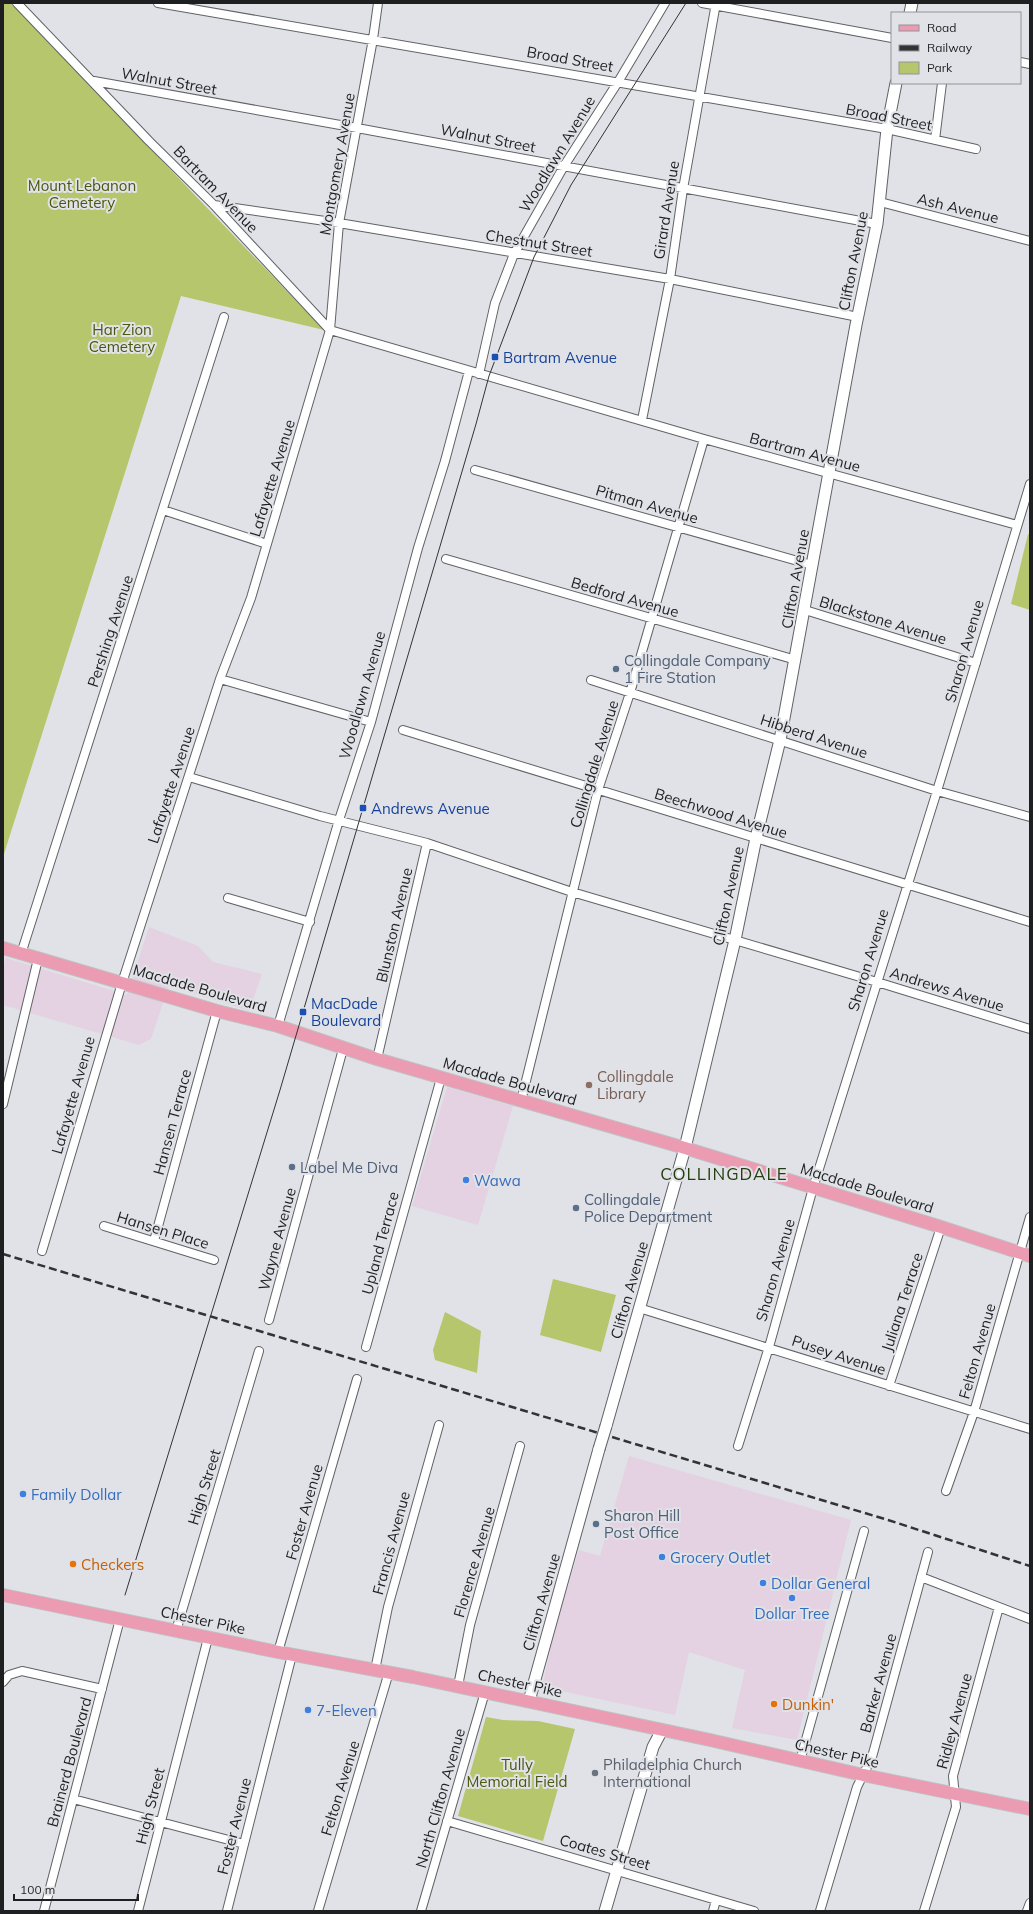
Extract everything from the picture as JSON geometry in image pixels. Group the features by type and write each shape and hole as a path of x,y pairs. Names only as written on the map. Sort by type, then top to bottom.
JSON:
{"main road":[{"name":"Macdade Boulevard","path":"3,948 217,1011 278,1026 377,1060 685,1148 1025,1254"},
{"name":"Chester Pike","path":"3,1595 292,1655 458,1686 863,1775 1030,1809"}],"street":[{"name":"Bartram Avenue","path":"17,3 149,141 214,205 330,330 704,439 1017,525"},
{"name":"Broad Street","path":"158,3 887,129 976,149"},
{"name":"Montgomery Avenue","path":"330,330 339,223 373,39 378,3"},
{"name":"Woodlawn Avenue","path":"479,374 495,303 514,254 564,166 618,82 665,3"},
{"path":"702,3 716,4 891,38"},
{"name":"Girard Avenue","path":"642,420 670,279 683,189 716,4"},
{"name":"Walnut Street","path":"94,82 357,128 877,224"},
{"name":"Clifton Avenue","path":"529,1701 685,1148 735,940 756,838 780,740 796,660 858,317 877,224 887,129 896,84"},
{"path":"935,140 942,84"},
{"name":"Ash Avenue","path":"880,202 1030,241"},
{"name":"Chestnut Street","path":"214,205 339,223 514,254 670,279 858,317"},
{"name":"Pershing Avenue","path":"22,954 224,317"},
{"name":"Lafayette Avenue","path":"42,1251 122,983 220,679 251,598 330,330"},
{"name":"Woodlawn Avenue","path":"278,1026 339,820 370,722 416,556 445,461 469,371"},
{"name":"Collingdale Avenue","path":"521,1101 598,790 630,693 677,527 704,439"},
{"name":"Pitman Avenue","path":"475,470 812,565"},
{"name":"Sharon Avenue","path":"738,1446 769,1347 813,1188 938,791 1030,484"},
{"path":"163,510 267,544"},
{"name":"Bedford Avenue","path":"446,559 796,660"},
{"name":"Blackstone Avenue","path":"805,610 976,663"},
{"path":"220,679 370,722"},
{"name":"Hibberd Avenue","path":"591,680 938,791 1030,817"},
{"name":"Beechwood Avenue","path":"403,730 1030,922"},
{"name":"Andrews Avenue","path":"189,777 339,820 427,843 572,892 1030,1029"},
{"name":"Blunston Avenue","path":"377,1060 427,843"},
{"path":"228,898 310,922"},
{"path":"3,1104 38,959"},
{"name":"Hansen Terrace","path":"154,1241 217,1011"},
{"name":"Wayne Avenue","path":"269,1320 343,1049"},
{"name":"Upland Terrace","path":"366,1348 441,1078"},
{"name":"Felton Avenue","path":"946,1490 974,1412 1025,1254 1030,1217"},
{"name":"Hansen Place","path":"104,1226 214,1260"},
{"name":"Juliana Terrace","path":"889,1386 941,1227"},
{"name":"Pusey Avenue","path":"639,1308 1030,1429"},
{"name":"High Street","path":"176,1631 259,1351"},
{"name":"Foster Avenue","path":"278,1652 356,1379"},
{"name":"Francis Avenue","path":"375,1670 388,1607 439,1425"},
{"name":"Florence Avenue","path":"458,1686 470,1625 520,1446"},
{"path":"800,1761 864,1531"},
{"name":"Barker Avenue","path":"820,1911 857,1787 872,1757 928,1552"},
{"path":"921,1577 1030,1619"},
{"name":"Ridley Avenue","path":"924,1911 956,1807 953,1776 999,1607"},
{"name":"Brainerd Boulevard","path":"44,1911 120,1619"},
{"name":"High Street","path":"138,1911 208,1638"},
{"name":"Foster Avenue","path":"227,1911 292,1655"},
{"path":"3,1682 9,1675 22,1671 102,1689"},
{"name":"Felton Avenue","path":"318,1911 389,1672"},
{"name":"North Clifton Avenue","path":"421,1911 485,1692"},
{"path":"605,1911 616,1869 653,1747 662,1730"},
{"path":"74,1799 244,1844"},
{"name":"Coates Street","path":"447,1821 616,1869 754,1911"},
{"path":"713,1911 716,1900"},
{"path":"1027,1911 1030,1903"}],"shaded area":[{"path":"149,927 198,946 213,962 262,974 249,1011 169,985 151,1039 139,1045 3,1005 3,967 6,958 127,995"},
{"path":"447,1087 513,1106 478,1225 412,1206"},
{"path":"629,1456 851,1520 797,1740 732,1728 745,1670 689,1652 675,1715 542,1687 555,1629 579,1550 600,1556"}],"green space":[{"path":"3,3 11,3 324,330 181,296 3,857"},
{"path":"1028,534 1030,535 1030,610 1011,604"},
{"path":"553,1279 616,1295 601,1352 540,1335"},
{"path":"445,1312 481,1331 477,1373 435,1360 433,1350"},
{"name":"Tully Memorial Field","path":"486,1717 503,1720 538,1721 575,1729 543,1841 458,1816"}],"tram line":[{"path":"125,1595 280,1090 489,376 534,257 571,185 686,3"}],"railway":[{"path":"3,1254 888,1520 1030,1566"}],"place":[{"name":"Bartram Avenue","path":"495,357"},
{"name":"Collingdale Company 1 Fire Station","path":"616,669"},
{"name":"Andrews Avenue","path":"363,808"},
{"name":"MacDade Boulevard","path":"303,1012"},
{"name":"Collingdale Library","path":"589,1085"},
{"name":"Label Me Diva","path":"292,1167"},
{"name":"Wawa","path":"466,1180"},
{"name":"Collingdale Police Department","path":"576,1208"},
{"name":"Family Dollar","path":"23,1494"},
{"name":"Sharon Hill Post Office","path":"596,1524"},
{"name":"Grocery Outlet","path":"662,1557"},
{"name":"Checkers","path":"73,1564"},
{"name":"Dollar General","path":"763,1583"},
{"name":"Dollar Tree","path":"792,1598"},
{"name":"Dunkin'","path":"774,1704"},
{"name":"7-Eleven","path":"308,1710"},
{"name":"Philadelphia Church International","path":"595,1773"}],"district":[{"name":"COLLINGDALE","path":"724,1173"}],"park label":[{"name":"Mount Lebanon Cemetery","path":"82,194"},
{"name":"Har Zion Cemetery","path":"122,338"}]}
